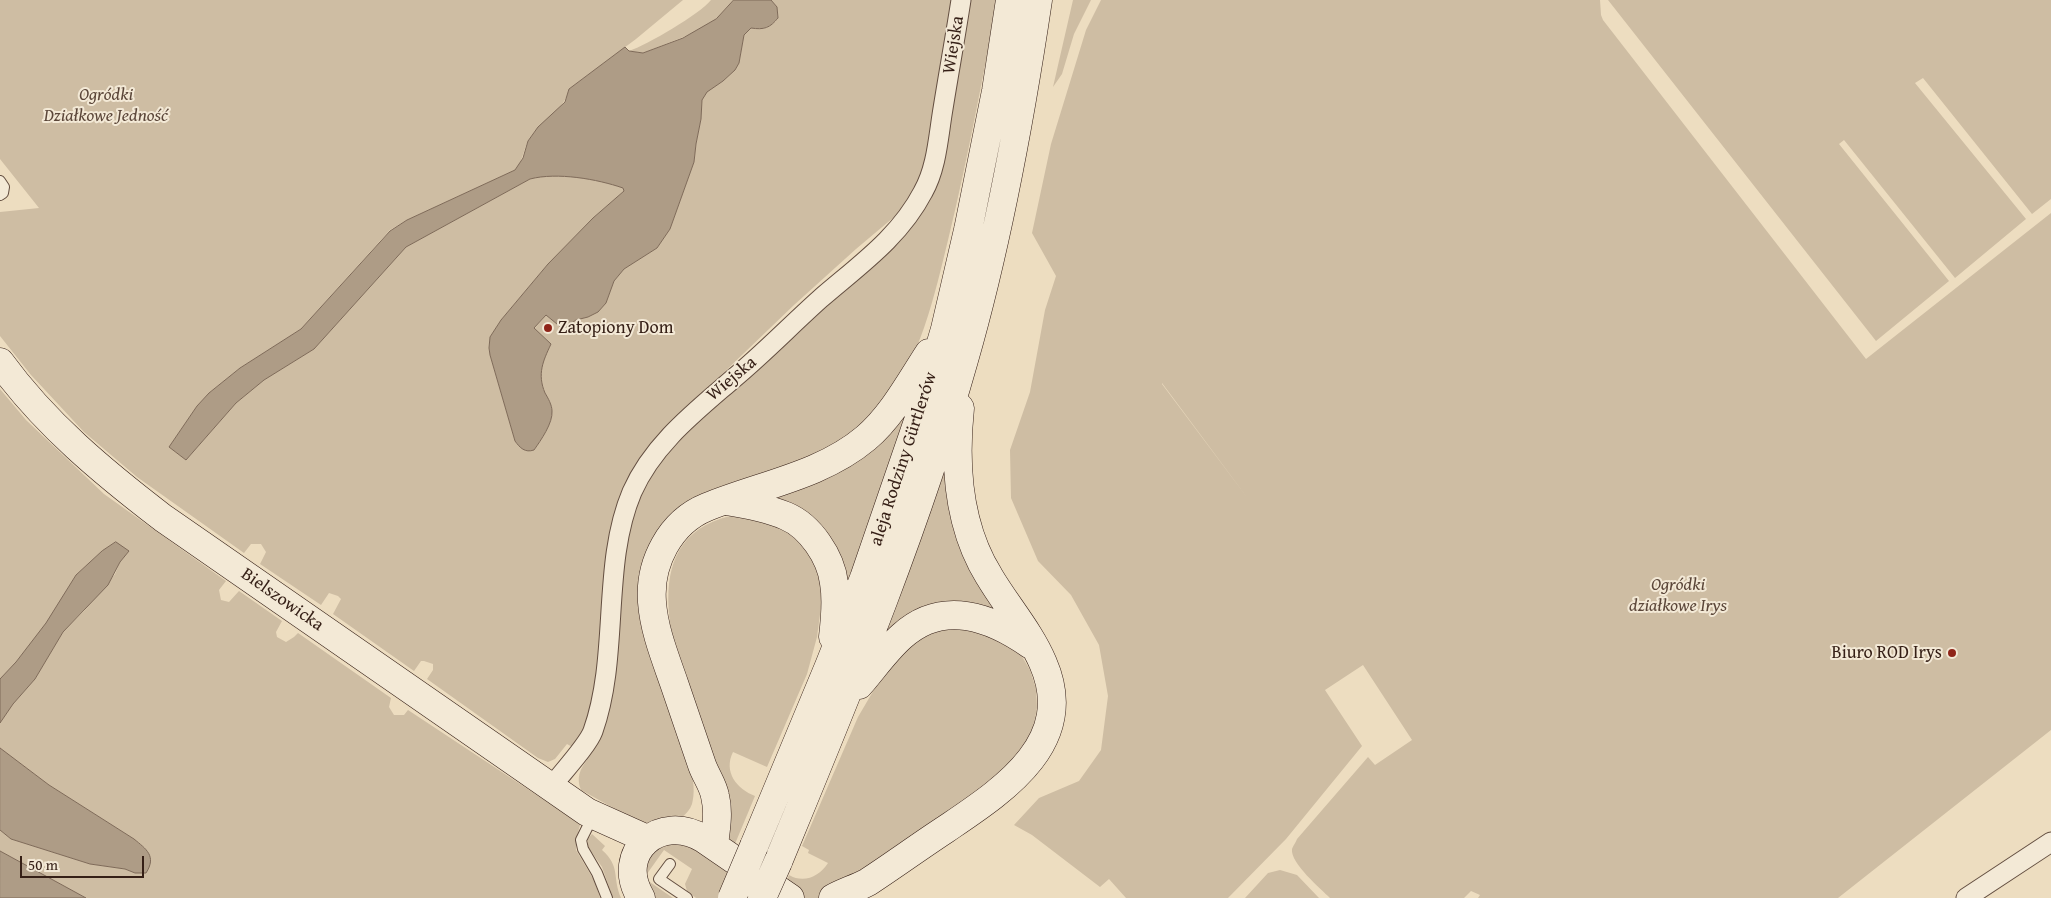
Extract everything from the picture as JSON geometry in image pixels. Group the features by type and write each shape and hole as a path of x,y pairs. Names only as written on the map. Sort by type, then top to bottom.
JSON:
{"main road":[{"name":"aleja Rodziny Gürtlerów","path":"732,898 829,666 893,496 945,329 996,91 1010,0"},
{"name":"aleja Rodziny Gürtlerów","path":"762,898 844,703 904,546 964,359 999,219 1015,144 1038,0"},
{"path":"703,838 703,767 657,631 652,602 653,582 658,560 666,543 677,528 700,510 816,469 866,439 878,427 945,329"},
{"path":"833,898 859,891 984,803 1009,783 1026,767 1039,748 1048,726 1052,700 1050,682 1045,669 1033,646 989,576 976,550 963,512 958,472 958,425 964,359"},
{"name":"Bielszowicka","path":"0,362 46,417 79,450 163,518 551,787 589,816"},
{"path":"724,500 756,506 787,516 808,532 819,547 835,583 834,635 829,666"},
{"path":"844,703 901,637 916,625 936,616 962,614 984,620 1017,635 1033,646"},
{"path":"589,816 647,839"},
{"path":"589,816 621,847 633,863"},
{"path":"641,898 633,882 633,863 636,852 647,839 667,831 681,830 703,838 790,898"}],"street":[{"name":"Wiejska","path":"551,787 592,734 608,662 614,569 621,530 632,493 661,447 694,411 734,378 825,295 888,241 909,214 924,191 934,162 961,0"},
{"path":"1966,898 2051,842"}],"lane":[{"path":"0,181 4,187 3,193 0,195"},
{"path":"589,816 581,840 583,849 597,873 607,898"},
{"path":"670,864 659,879 687,898"}],"green space":[{"name":"Ogródki Działkowe Jedność","path":"0,0 683,0 636,39 569,89 563,103 530,138 515,170 407,220 390,230 301,329 240,368 209,393 197,406 169,447 186,460 236,403 264,380 314,349 406,247 530,179 564,176 623,188 624,191 593,218 548,264 501,320 490,337 490,355 515,441 523,449 528,451 534,450 549,426 552,411 541,379 541,368 551,344 534,329 546,315 563,329 576,320 598,312 606,303 614,281 624,269 657,248 670,229 694,162 702,100 706,92 723,81 735,70 739,63 744,35 751,28 766,28 778,19 777,7 771,0 998,0 962,177 938,282 916,349 894,391 880,410 861,430 827,454 789,470 731,483 714,489 684,505 659,530 643,562 638,585 639,608 652,653 683,737 694,787 692,804 682,817 655,827 646,828 632,825 635,820 581,790 579,782 581,770 587,760 583,756 597,738 603,718 614,645 621,562 629,524 636,503 657,463 684,428 717,398 734,390 772,355 779,343 896,241 913,221 900,212 856,249 794,305 665,429 641,458 629,480 615,531 604,606 607,619 603,658 592,717 588,729 574,748 567,744 555,759 548,762 538,758 427,679 433,670 433,664 421,661 414,671 333,614 341,599 338,596 329,593 321,605 260,564 266,552 261,544 251,544 244,553 137,477 84,432 31,375 0,336 0,212 39,208 0,159"},
{"path":"711,0 734,0 716,19 696,32 643,53 629,51 673,28 696,13"},
{"path":"1073,0 1091,0 1074,34 1062,74 1053,87"},
{"name":"Ogródki działkowe Irys","path":"1101,0 1600,0 1603,20 1866,359 2051,213 2051,730 1838,898 1478,898 1480,895 1471,891 1464,898 1330,898 1296,861 1292,849 1297,839 1368,757 1375,765 1412,740 1363,665 1325,690 1362,746 1286,839 1228,898 1126,898 1109,879 1100,887 1032,835 1014,825 1039,798 1079,781 1101,750 1108,696 1099,645 1071,595 1038,561 1011,498 1010,450 1030,392 1045,310 1056,276 1032,233 1051,144 1086,30","holes":["1162,383 1249,500 1162,384"]},
{"path":"1608,0 2051,0 2051,199 2032,214 1923,78 1915,83 2026,219 1955,278 1844,140 1839,144 1949,281 1876,341"},
{"path":"0,389 26,420 104,494 226,581 219,590 221,600 229,602 239,591 282,621 276,632 277,637 286,642 298,633 391,698 389,707 394,715 404,715 408,710 573,819 580,825 576,840 576,850 595,882 600,898 86,898 0,851 0,830 11,839 90,864 125,869 135,873 145,849 134,839 49,785 0,748 0,723 13,704 35,679 63,632 84,611 115,574 120,562 129,551 102,551 76,575 47,623 0,679"},
{"path":"913,392 873,530 841,595 763,493"},
{"path":"946,451 999,614 877,644"},
{"path":"740,514 783,523 813,553 823,592 817,637 807,674 767,767 733,752 730,759 731,773 737,784 755,796 732,851 678,663 671,630 668,599 672,569 683,544 705,525"},
{"path":"973,626 1020,653 1030,670 1036,689 1037,708 1033,728 1017,755 990,786 820,898 800,898 784,888 789,875 795,878 806,879 821,872 828,863 808,853 809,850 802,846 858,717 882,676 923,633"},
{"path":"592,834 605,846 602,850 614,867 621,898 613,898 602,867 588,847 588,839"},
{"path":"680,840 770,898 696,898 687,891 685,884 692,869 664,850 644,878 673,898 654,898 642,879 649,852"},
{"path":"1280,870 1297,875 1319,898 1245,898 1268,873"}],"shaded area":[{"path":"734,0 771,0 777,7 778,18 769,26 760,29 751,28 744,35 739,63 735,70 707,92 702,100 694,162 670,229 657,248 624,269 614,281 606,303 598,312 576,320 563,329 546,315 534,328 551,344 543,362 541,380 551,404 552,416 549,426 534,450 528,451 523,449 515,441 490,355 490,337 501,320 548,264 593,218 624,191 623,188 564,176 530,179 406,247 314,349 264,380 236,403 186,460 169,447 197,406 209,393 240,368 301,329 390,231 407,220 515,170 523,158 528,141 538,127 565,102 569,89 625,47 629,51 643,53 683,38 716,19"},
{"path":"116,542 129,551 120,562 108,585 63,632 35,679 13,704 0,723 0,679 16,662 46,623 76,575 102,551"},
{"path":"0,748 49,785 134,839 149,853 150,862 146,873 135,873 125,869 90,864 11,839 0,830"},
{"path":"0,851 86,898 0,898"}],"place":[{"name":"Zatopiony Dom","path":"548,328"},
{"name":"Biuro ROD Irys","path":"1952,653"}]}
